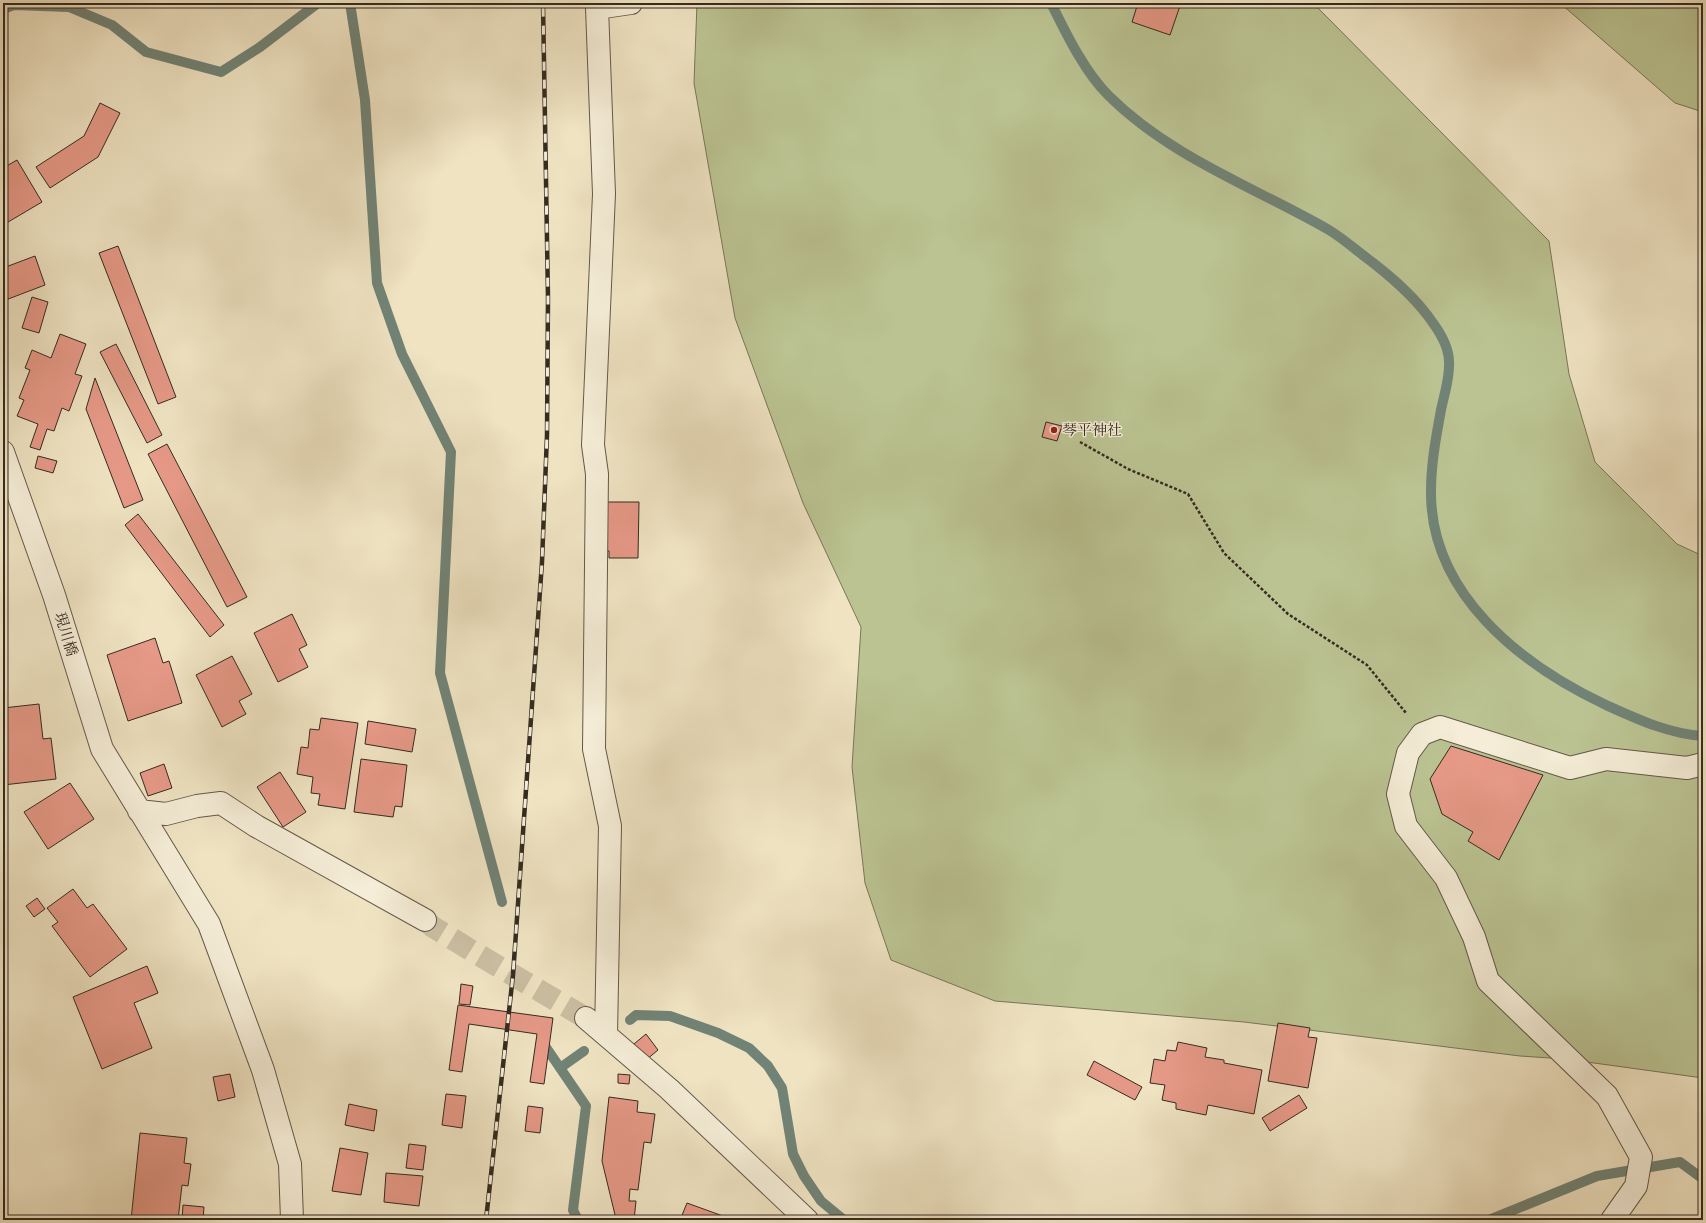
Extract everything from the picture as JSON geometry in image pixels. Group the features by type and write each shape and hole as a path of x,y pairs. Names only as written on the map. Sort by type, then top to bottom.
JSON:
{"street":[{"path":"606,1035 610,826 594,749 597,474 593,445 604,194 598,8 631,3"},
{"name":"現川橋","path":"3,454 54,595 102,749 209,924 263,1070 290,1164 292,1220"},
{"path":"1612,1220 1636,1186 1641,1157 1607,1096 1488,981 1474,937 1446,878 1406,826 1398,794 1408,753 1422,734 1440,727 1570,768 1606,759 1687,768 1703,764"},
{"path":"139,811 166,814 197,806 221,803 256,826 425,920"},
{"path":"586,1018 669,1089 807,1220"}],"path":[{"path":"1080,442 1128,469 1188,494 1224,553 1288,614 1367,665 1422,734"}],"green space":[{"path":"697,3 1313,3 1549,241 1569,374 1595,462 1677,544 1703,556 1703,1078 1565,1059 1520,1056 1244,1022 995,1001 891,960 865,883 852,767 861,627 803,503 735,318 694,83"},
{"path":"1560,3 1703,3 1703,112 1675,103"}],"building":[{"path":"1138,3 1181,3 1170,35 1132,22"},
{"path":"100,103 120,113 98,157 50,188 36,167 84,136"},
{"path":"17,160 42,202 3,225 3,168"},
{"path":"118,246 176,397 158,404 99,253"},
{"path":"35,256 45,285 3,301 3,268"},
{"path":"32,297 48,302 39,333 22,328"},
{"path":"60,334 86,344 75,374 82,376 69,411 62,408 54,431 47,429 40,450 30,447 38,424 17,416 24,400 19,398 30,370 25,368 32,350 51,358"},
{"path":"116,344 162,435 147,443 100,352"},
{"path":"95,378 143,500 124,508 86,409"},
{"path":"1046,422 1062,426 1057,441 1042,437"},
{"path":"167,444 247,597 227,607 148,454"},
{"path":"38,456 57,461 53,473 35,468"},
{"path":"604,502 639,502 638,558 609,558 609,551 603,551"},
{"path":"138,514 224,625 210,637 125,525"},
{"path":"292,614 307,645 299,649 308,667 278,682 254,633"},
{"path":"155,638 163,663 169,661 182,703 128,721 107,655"},
{"path":"232,656 252,694 239,701 246,714 222,727 196,675"},
{"path":"39,704 43,739 51,738 56,779 3,785 3,708"},
{"path":"321,718 358,723 345,809 318,805 320,794 311,793 313,777 297,774 301,747 308,748 310,729 319,730"},
{"path":"368,721 416,729 412,752 365,744"},
{"path":"1451,746 1543,775 1499,860 1468,841 1473,832 1442,814 1430,779"},
{"path":"361,759 407,765 402,807 395,806 393,817 354,812"},
{"path":"164,764 172,788 148,796 140,773"},
{"path":"280,772 306,812 283,827 257,787"},
{"path":"70,783 94,819 48,849 24,812"},
{"path":"73,889 87,908 93,904 127,949 90,977 52,926 58,922 47,908"},
{"path":"37,898 45,909 34,917 26,906"},
{"path":"147,966 158,993 134,1003 152,1048 102,1069 73,997"},
{"path":"461,984 473,986 470,1005 459,1004"},
{"path":"458,1005 553,1018 544,1084 530,1082 537,1034 469,1024 462,1072 449,1070"},
{"path":"1278,1023 1310,1028 1308,1037 1317,1038 1308,1088 1268,1081"},
{"path":"646,1034 658,1050 646,1060 634,1044"},
{"path":"1178,1042 1207,1048 1205,1057 1224,1060 1224,1063 1262,1070 1254,1114 1208,1105 1206,1115 1176,1109 1176,1103 1162,1100 1165,1085 1150,1083 1154,1059 1165,1061 1167,1050 1176,1051"},
{"path":"1094,1061 1142,1087 1135,1100 1087,1075"},
{"path":"230,1074 235,1097 218,1101 213,1077"},
{"path":"618,1074 630,1075 629,1084 618,1083"},
{"path":"446,1094 466,1096 462,1128 442,1125"},
{"path":"1299,1095 1307,1108 1270,1131 1262,1118"},
{"path":"609,1097 638,1101 637,1112 655,1114 651,1143 644,1142 638,1190 630,1189 629,1201 636,1201 634,1220 616,1219 602,1161"},
{"path":"349,1104 377,1110 374,1131 345,1125"},
{"path":"528,1106 543,1108 540,1133 525,1131"},
{"path":"140,1133 187,1138 184,1163 191,1164 188,1186 182,1185 178,1220 131,1220"},
{"path":"409,1144 426,1146 423,1170 406,1168"},
{"path":"340,1148 368,1153 361,1195 332,1191"},
{"path":"386,1173 423,1176 419,1206 384,1202"},
{"path":"687,1203 734,1220 680,1220"},
{"path":"183,1205 204,1207 203,1220 182,1220"}],"waterway":[{"path":"3,9 14,5 69,7 112,25 146,52 221,72 260,47 318,3"},
{"path":"350,3 365,100 377,283 402,354 451,452 440,673 502,902"},
{"path":"1051,3 1076,51 1091,75 1108,95 1132,117 1185,154 1301,214 1346,241 1397,283 1427,314 1442,336 1449,357 1448,380 1437,430 1432,471 1431,491 1435,528 1446,562 1464,593 1486,622 1513,647 1574,689 1606,705 1653,725 1690,735 1703,736"},
{"path":"630,1020 636,1015 670,1016 718,1033 749,1048 768,1066 782,1088 793,1154 804,1176 821,1201 844,1220"},
{"path":"541,1040 586,1106 573,1210 578,1220"},
{"path":"560,1068 584,1051"},
{"path":"1489,1220 1597,1176 1680,1162 1703,1179"}],"tunnel":[{"path":"425,920 433,927 472,951 586,1018"}],"railway":[{"path":"486,1220 513,975 542,562 547,435 548,298 543,3"}],"place":[{"name":"琴平神社","path":"1054,430"}]}
